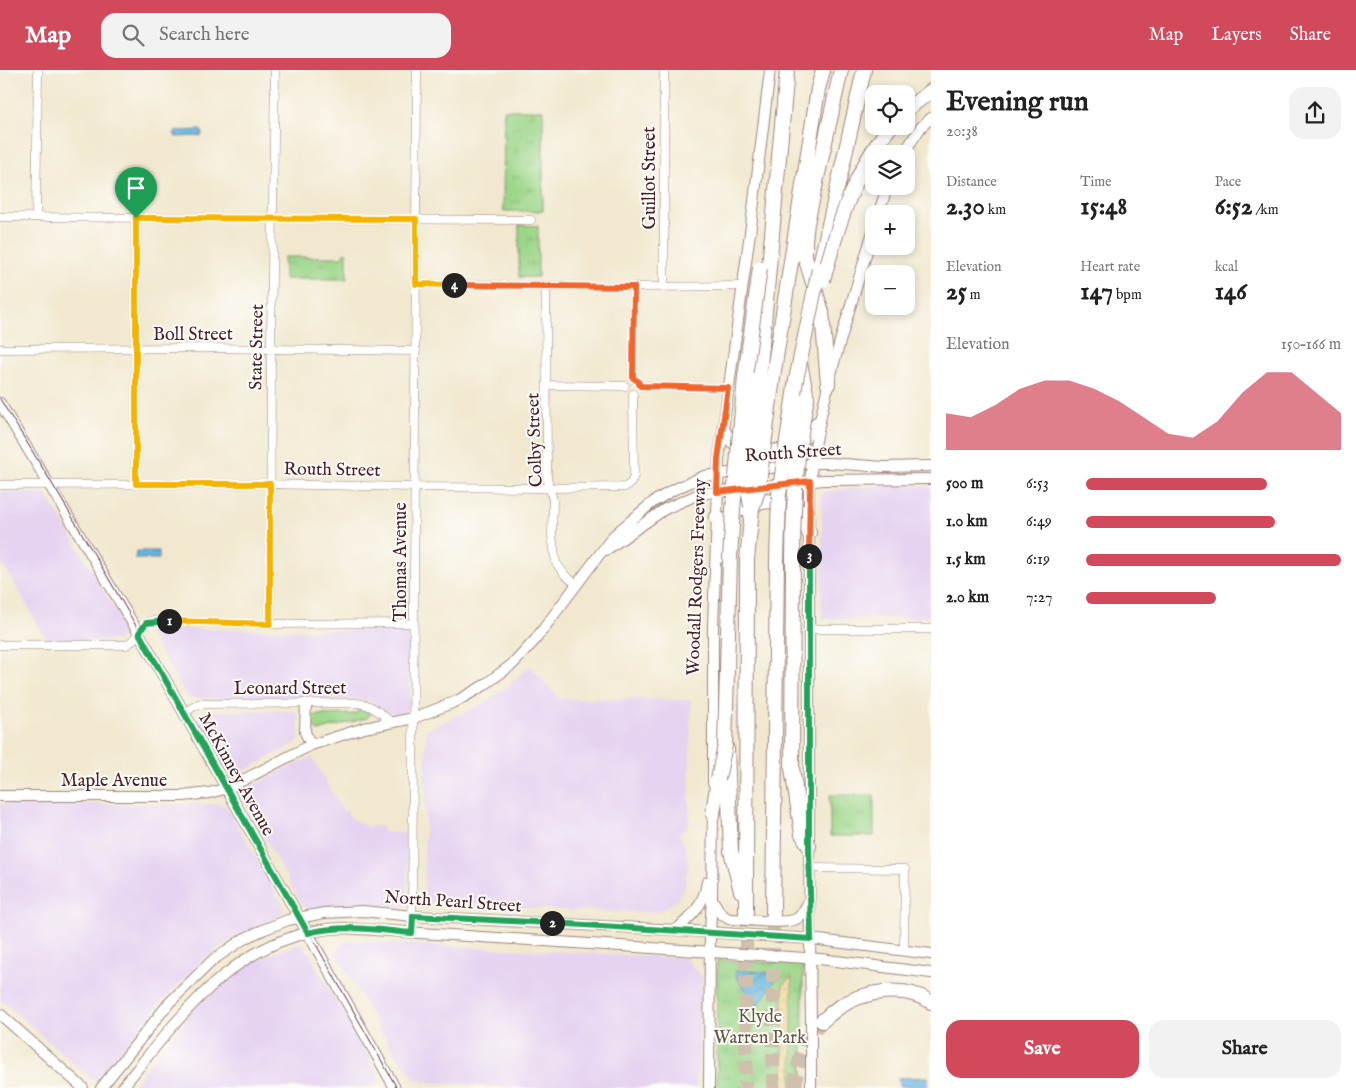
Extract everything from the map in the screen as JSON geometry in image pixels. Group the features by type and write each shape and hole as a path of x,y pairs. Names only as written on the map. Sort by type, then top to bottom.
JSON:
{"highway":[{"path":"752,509 748,490 787,70"},
{"path":"809,533 800,512 790,504 776,502 756,503 740,508 731,514 726,523 731,851 746,914 747,560 752,509 758,490 816,98 823,70"},
{"path":"773,914 779,495 796,380 864,74"},
{"path":"828,384 822,312 805,257 805,240 807,223 840,77"},
{"path":"915,103 931,91"},
{"path":"796,380 826,269 848,201 867,160 885,135"},
{"path":"713,814 718,779 726,745 730,558 745,377 760,268 772,224"},
{"path":"800,363 806,398 798,451 793,506 792,768 802,834 809,846"},
{"path":"717,517 725,539"},
{"path":"817,1024 836,1009 863,996 885,992 910,993 931,1002"}],"main road":[{"name":"Woodall Rodgers Freeway","path":"709,1088 713,814 712,708 718,475 770,70"},
{"path":"909,145 921,127 931,118"},
{"path":"811,1088 811,1045 817,1024 811,958 809,846 810,481 821,413 828,384 866,255"},
{"name":"McKinney Avenue","path":"0,402 139,633 395,1088"},
{"path":"723,425 731,442 744,451 790,449 808,436 821,413"},
{"name":"Routh Street","path":"598,556 614,535 653,502 688,482 704,476 812,463 931,466"},
{"name":"Routh Street","path":"598,556 664,509 698,494 810,481 931,479"},
{"name":"Maple Avenue","path":"0,796 183,796 204,794 226,788 310,745 342,734 414,718 457,701 483,686 514,663 535,640 598,556"},
{"path":"306,703 305,732 310,745"},
{"path":"676,930 698,909 712,872"},
{"path":"712,898 718,911 729,919 786,922 796,919 803,913 810,897"},
{"name":"North Pearl Street","path":"101,1088 169,1003 208,964 228,949 264,929 324,913 350,911 710,932 811,939 931,954"},
{"name":"North Pearl Street","path":"122,1088 190,1007 233,966 251,954 271,945 327,929 344,928 811,958 931,973"},
{"path":"0,1014 83,1088"}],"street":[{"path":"36,217 38,70"},
{"name":"State Street","path":"270,624 275,70"},
{"name":"Thomas Avenue","path":"412,933 417,70"},
{"name":"Guillot Street","path":"664,70 664,287"},
{"path":"0,217 531,220"},
{"path":"136,218 136,484"},
{"path":"416,284 634,287 743,286"},
{"name":"Colby Street","path":"546,286 547,478 552,500 552,535 556,563 565,575 576,584"},
{"path":"633,378 634,287"},
{"name":"Boll Street","path":"0,349 416,351"},
{"path":"633,378 638,381 640,386"},
{"path":"633,378 627,381 626,391 633,394 637,392 640,386"},
{"path":"547,385 625,386"},
{"path":"640,386 728,388"},
{"name":"Routh Street","path":"0,485 270,484 415,488 625,487 631,483 634,476 633,394"},
{"path":"0,645 126,645 132,643 146,623 151,621 270,624 414,624"},
{"path":"809,629 931,629"},
{"name":"Leonard Street","path":"184,713 198,704 365,703 373,707 392,723"},
{"path":"810,868 905,870 904,950"}],"shaded area":[{"path":"885,485 931,487 931,617 822,619 822,492"},
{"path":"0,492 46,494 124,624 127,630 124,637 116,640 48,641 0,560"},
{"path":"149,630 404,631 409,636 410,705 404,712 393,714 366,700 188,698 149,633"},
{"path":"530,666 560,699 691,700 689,825 679,834 686,849 688,866 686,883 678,899 663,909 651,912 561,910 470,903 424,902 426,730 485,703"},
{"path":"205,711 294,711 298,715 300,738 296,743 238,774 231,775 227,772 198,721 199,714"},
{"path":"312,757 343,812 346,810 351,818 367,827 382,826 383,833 407,832 407,901 404,907 352,906 307,909 302,905 242,796 246,790 288,767"},
{"path":"0,804 221,804 227,807 283,906 283,911 277,917 235,936 210,954 161,1002 99,1079 93,1080 0,999"},
{"path":"343,942 685,958 702,977 696,1088 528,1088 424,1082 414,1078 385,1038 335,953"},
{"path":"303,943 379,1076 377,1081 367,1088 131,1088 193,1009 224,982 251,963 278,951"}],"green space":[{"path":"504,110 543,110 543,211 503,211"},
{"path":"519,225 538,226 538,277 519,277"},
{"path":"343,253 347,253 347,279 284,279 284,257 343,257"},
{"path":"357,710 365,710 371,714 367,718 318,731 312,726 311,719 315,715 356,714"},
{"path":"830,795 874,795 874,836 830,836"},
{"name":"Klyde Warren Park","path":"717,960 803,964 803,1088 717,1088"}],"sand":[{"path":"792,977 792,1088 783,1088 783,984"}],"water":[{"path":"201,130 203,134 201,136 176,137 174,135 176,131"},
{"path":"136,551 159,551 159,559 135,559"},
{"path":"737,970 777,973 779,975 758,1006 736,976 735,972"},
{"path":"928,1077 928,1086 899,1086 898,1078"}],"tunnel":[{"path":"746,913 746,1088"},
{"path":"773,914 773,1088"},
{"path":"795,1088 805,1044 822,1021"}],"tram line":[{"path":"0,399 153,655 397,1088"}],"route":[{"path":"136,218 416,219 416,284 634,287 633,378 638,381 640,386 728,388 718,459 717,492 810,481 809,846 811,939 413,916 412,933 344,928 308,933 139,633 146,623 151,621 270,624 270,484 136,484 136,218"}]}
